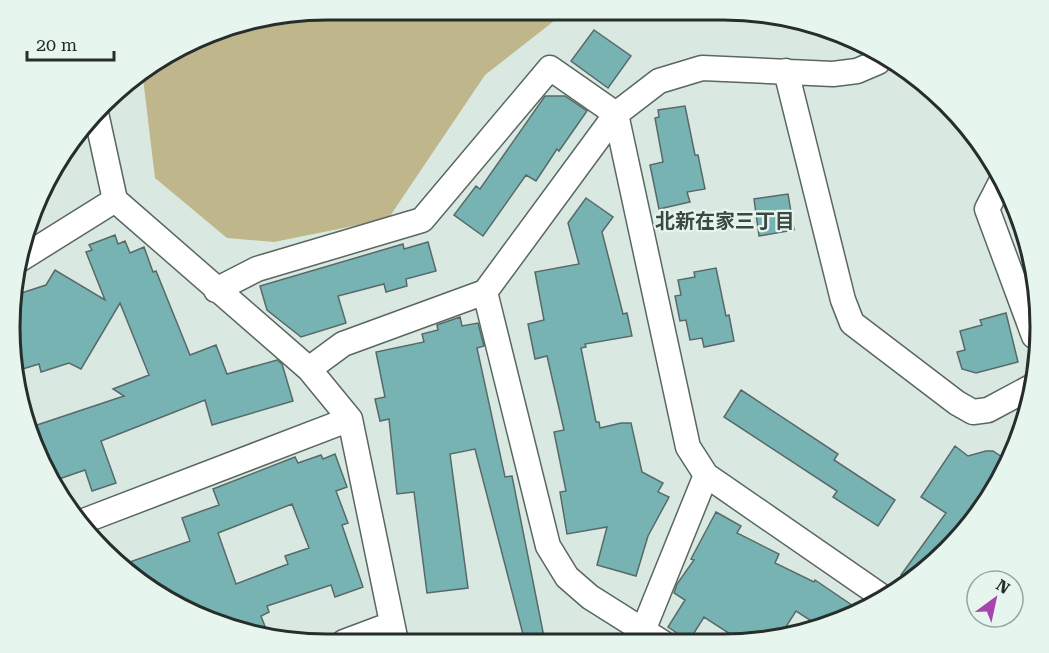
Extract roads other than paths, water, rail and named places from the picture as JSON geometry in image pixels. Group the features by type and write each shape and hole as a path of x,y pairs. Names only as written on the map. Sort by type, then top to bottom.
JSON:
{"street":[{"path":"309,369 344,344 485,292 616,114 659,81 702,68 833,74 857,71 878,62"},
{"path":"216,290 257,269 422,220 550,68 616,114 688,447 706,475 876,592"},
{"path":"786,71 843,300 852,323 957,403 973,412 988,410 1023,391"},
{"path":"98,122 115,200 309,369 350,419 394,633"},
{"path":"997,189 987,209 1030,325"},
{"path":"28,254 115,200"},
{"path":"485,292 548,546 567,577 590,597 641,634"},
{"path":"88,519 350,419"},
{"path":"650,634 706,475"}],"district":[{"name":"北新在家三丁目","path":"725,221"}]}
